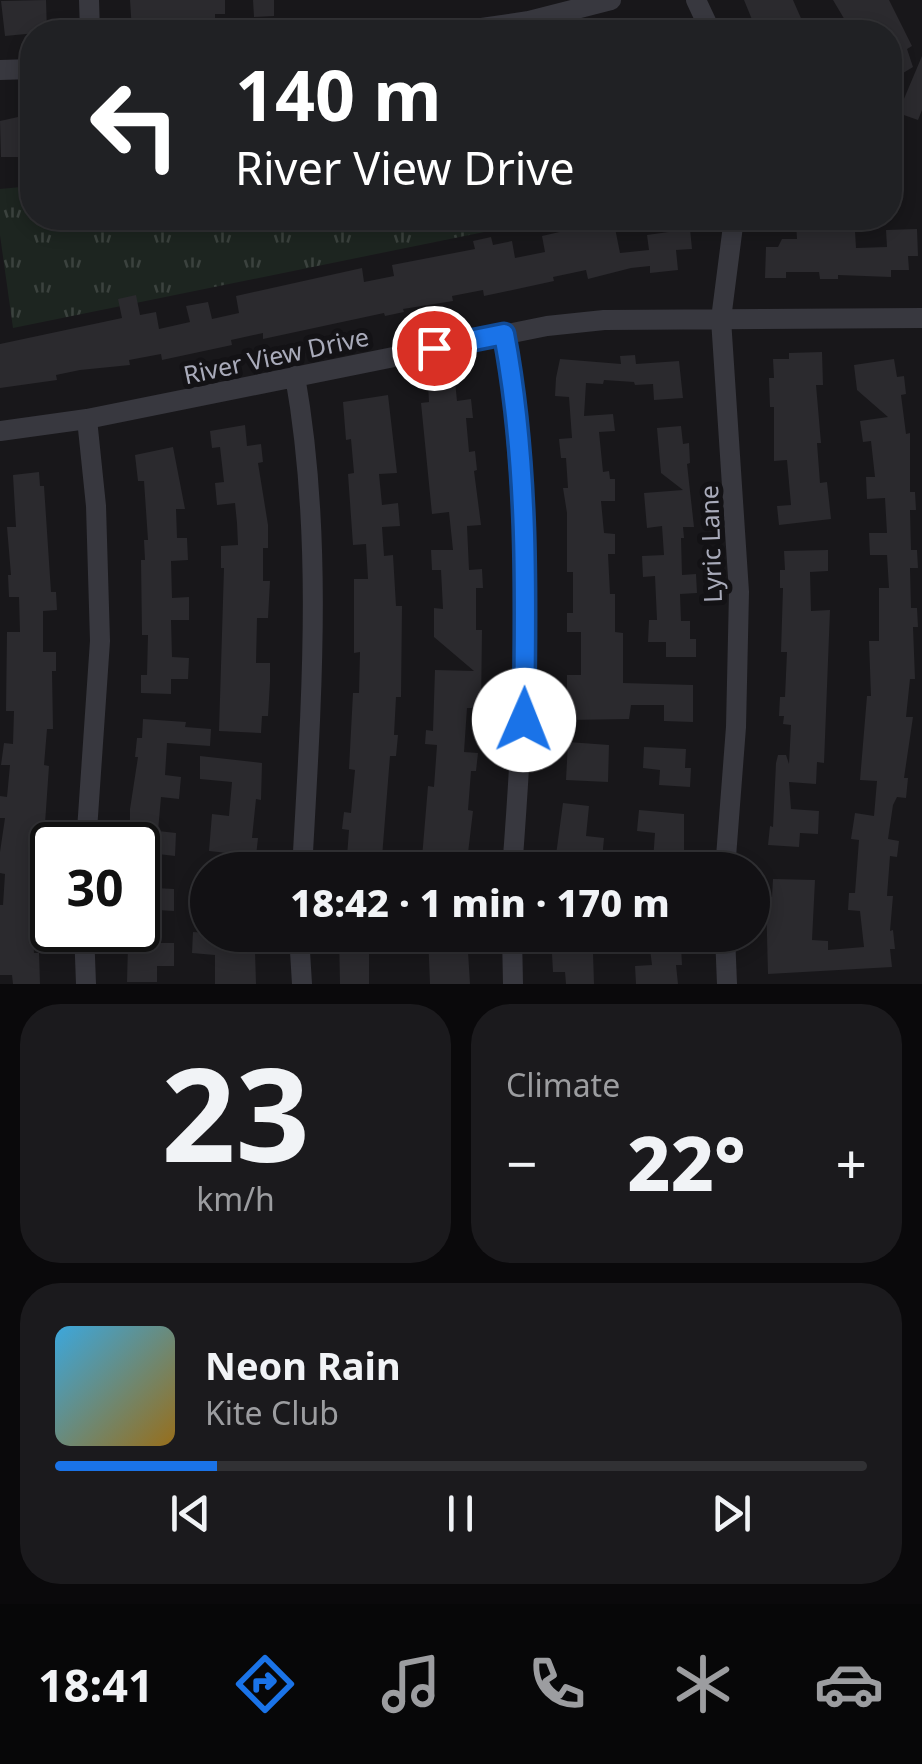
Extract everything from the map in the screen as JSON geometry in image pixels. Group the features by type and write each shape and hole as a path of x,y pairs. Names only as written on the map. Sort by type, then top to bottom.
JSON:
{"street":[{"path":"536,20 611,0"},
{"name":"Lyric Lane","path":"726,852 736,727 738,592 721,320 732,230"},
{"name":"River View Drive","path":"0,431 87,420 504,334 604,320 922,318"},
{"path":"504,334 523,508 526,614 524,720 513,852"},
{"path":"296,376 310,530 313,641 303,852"},
{"path":"87,420 96,506 100,641 88,822"},
{"path":"85,952 86,984"},
{"path":"300,952 302,984"},
{"path":"513,952 514,984"},
{"path":"725,952 726,984"}],"green space":[{"path":"20,187 20,230 494,230 13,328 0,235 0,189"}],"building":[{"path":"46,0 47,20 20,20 20,35 5,36 1,1"},
{"path":"130,0 225,0 225,14 215,14 215,19 131,20"},
{"path":"253,0 274,0 274,16 254,17"},
{"path":"744,0 793,0 802,20 752,20"},
{"path":"833,0 889,0 899,20 845,20"},
{"path":"902,26 912,46 907,49 913,67 902,74"},
{"path":"922,56 922,110 918,120 902,114 902,104"},
{"path":"20,111 20,157 1,157 0,121 18,117"},
{"path":"917,229 918,256 908,256 909,270 891,270 891,277 838,275 838,279 820,279 819,272 786,272 786,278 765,278 766,247 778,247 782,239 797,239 796,230 855,231 856,248 887,247 886,230"},
{"path":"568,230 615,230 620,253 649,250 647,235 690,230 692,249 676,250 678,270 650,273 650,266 588,279 586,270 484,296 483,290 452,296 453,301 385,316 384,313 263,339 263,333 231,340 232,345 162,360 161,354 129,360 130,365 80,370 56,375 57,380 0,388 0,344 122,318 118,299 136,295 140,315 156,312 159,329 190,322 186,306 208,302 212,319 239,313 236,296 362,268 364,282 394,276 392,265 475,249 473,241 491,237 493,245 512,241 515,258 545,252 542,236"},
{"path":"822,352 823,385 816,385 821,443 817,443 820,483 827,482 831,519 779,525 777,506 791,505 787,460 774,461 774,407 770,407 769,378 774,378 773,359 789,359 789,353"},
{"path":"635,355 636,364 679,361 683,398 654,400 653,384 604,380 603,384 586,383 584,416 613,414 615,431 599,432 603,472 609,471 610,479 615,479 615,501 601,501 604,533 615,534 615,554 608,554 610,594 615,594 615,632 623,633 623,683 693,685 693,722 664,721 664,705 631,705 629,719 567,720 567,675 581,675 581,632 567,632 567,613 573,613 573,572 567,572 563,488 568,488 566,458 561,458 559,439 572,438 569,397 555,396 556,378 560,359 621,364 620,356"},
{"path":"894,359 897,377 904,376 906,394 901,395 906,434 910,433 910,492 915,492 916,510 910,510 911,550 917,550 918,568 910,568 911,608 917,608 918,627 913,627 915,679 910,679 906,717 913,717 904,778 908,778 906,798 897,797 893,805 888,839 899,841 897,857 890,856 887,896 893,896 890,931 893,930 895,949 890,949 892,967 768,974 773,879 815,880 812,940 828,941 828,950 864,947 860,911 848,910 849,893 855,893 859,840 851,839 855,813 874,816 877,781 860,780 867,696 871,696 869,641 879,641 879,588 889,588 887,555 870,555 869,533 887,533 885,498 867,499 866,477 875,477 871,441 863,442 860,421 888,417 857,390 854,365"},
{"path":"455,381 457,401 471,399 473,418 466,418 469,452 475,451 481,525 467,526 469,570 482,569 483,588 476,588 476,630 482,630 481,708 467,708 464,752 478,753 476,771 471,771 468,810 473,811 468,852 422,852 428,786 434,787 437,745 425,744 426,730 433,731 435,670 474,671 434,637 434,608 443,609 441,570 432,570 431,550 453,550 449,512 432,514 421,403 429,402 428,384"},
{"path":"388,395 397,473 379,474 382,505 398,503 400,526 382,527 384,556 393,555 396,606 402,606 401,697 396,697 394,735 398,735 396,756 390,756 382,852 347,852 349,830 342,829 344,812 351,813 355,770 349,769 353,693 359,693 360,652 354,653 354,579 368,579 366,544 353,545 348,474 354,473 343,402"},
{"path":"245,425 247,446 261,444 263,462 258,463 268,525 263,581 270,581 268,618 257,618 256,663 270,663 268,716 262,716 261,733 219,731 224,568 221,546 238,545 235,503 217,505 215,483 224,482 220,447 212,448 210,431"},
{"path":"681,426 683,444 689,443 687,464 694,527 683,527 682,575 696,574 697,593 680,594 681,621 690,621 696,657 666,657 666,642 648,642 649,620 657,620 655,576 643,577 642,556 664,555 662,526 647,528 644,493 683,490 661,473 657,428"},
{"path":"173,447 185,509 176,509 177,538 187,538 188,560 171,561 172,598 189,597 189,620 171,620 172,657 189,658 188,679 171,679 171,694 141,693 141,675 147,675 148,635 142,635 141,560 145,560 144,540 148,540 144,481 138,481 135,455"},
{"path":"39,472 40,486 44,486 51,592 56,592 57,610 43,611 43,652 56,652 56,671 52,671 53,729 47,729 44,765 49,766 45,822 30,822 30,952 39,953 40,984 13,984 12,975 0,975 0,905 5,874 0,873 0,852 5,818 0,818 0,796 7,797 10,765 1,765 4,743 13,744 14,711 6,711 7,632 20,632 19,597 9,597 8,575 7,527 16,527 13,475"},
{"path":"828,550 828,571 810,572 811,611 830,610 824,763 817,762 816,784 789,782 791,809 819,811 818,834 800,833 799,847 768,845 770,826 773,827 776,763 778,755 786,755 789,764 791,725 783,724 784,716 779,716 780,697 785,697 787,652 781,652 780,570 785,570 784,551"},
{"path":"143,719 186,722 185,727 211,729 210,746 167,743 165,775 181,777 179,799 161,797 159,822 130,822 137,738 142,738"},
{"path":"568,742 609,745 608,782 566,780"},
{"path":"644,747 686,749 690,787 659,785 660,770 643,768"},
{"path":"200,756 262,763 261,800 256,799 252,838 258,838 256,852 209,851 212,814 229,816 232,782 200,779"},
{"path":"563,803 589,806 586,836 604,838 603,852 556,852"},
{"path":"639,810 684,814 684,852 654,852 655,833 637,831"},
{"path":"160,831 176,833 175,856 160,854"},
{"path":"160,888 174,889 174,911 160,910"},
{"path":"160,943 174,943 174,966 157,966 157,982 127,982 128,952 160,952"},
{"path":"255,952 256,984 215,984 215,955 192,953"},
{"path":"339,952 369,952 369,984 340,984"},
{"path":"429,952 468,952 470,984 430,984"},
{"path":"650,952 681,952 682,965 676,965 678,984 636,984 635,966 652,965"},
{"path":"593,953 594,984 566,984 565,972 553,972 552,954"}],"route":[{"path":"434,348 504,334 510,361 523,508 524,720"}]}
